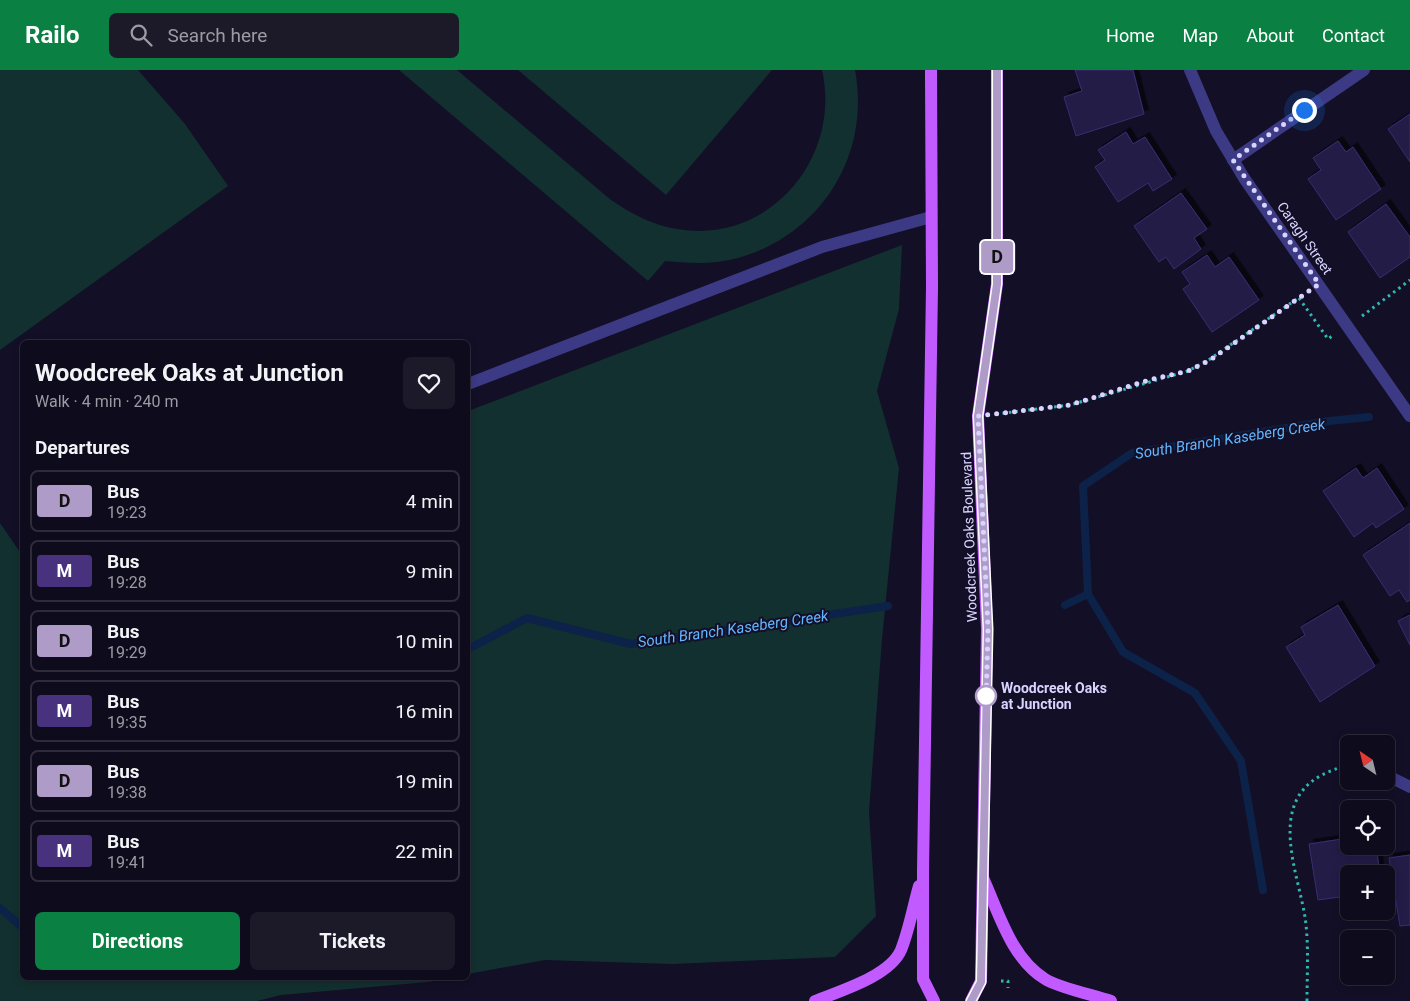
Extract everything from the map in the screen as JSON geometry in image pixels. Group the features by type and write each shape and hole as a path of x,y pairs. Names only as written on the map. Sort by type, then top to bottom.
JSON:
{"main road":[{"path":"931,70 932,216 923,979 934,1001"},
{"name":"Woodcreek Oaks Boulevard","path":"970,1001 981,982 988,629 978,416 997,284 997,70"},
{"path":"815,1001 884,969 900,952 923,872"},
{"path":"982,874 1014,947 1027,965 1046,980 1111,1001"}],"street":[{"name":"Caragh Street","path":"1190,70 1202,102 1233,160 1410,416"},
{"path":"1233,160 1364,70"},
{"path":"470,383 822,247 932,216"},
{"path":"1395,780 1410,787"}],"path":[{"path":"1299,298 1328,339 1410,280"},
{"path":"978,416 1070,405 1149,380 1188,371 1210,360 1319,284"},
{"path":"1307,1001 1306,928 1291,854 1291,821 1300,797 1311,783 1322,775 1340,768"},
{"path":"1000,981 1008,980 1008,988"}],"green space":[{"path":"0,70 138,70 185,124 228,186 0,350"},
{"path":"399,70 457,70 611,200 643,218 659,225 677,229 710,230 741,223 769,209 792,189 809,163 821,134 825,103 822,70 855,70 858,102 855,132 847,161 834,187 816,211 794,231 768,247 738,258 702,263 665,261 648,281"},
{"path":"518,70 772,70 666,195"},
{"path":"902,245 899,309 877,391 899,468 882,639 869,812 876,916 835,957 673,964 545,960 470,974 470,410"},
{"path":"0,523 20,552 20,980 439,980 281,995 257,1001 0,1001"}],"building":[{"path":"1075,70 1133,70 1144,114 1076,136 1064,97 1082,91"},
{"path":"1410,114 1410,162 1388,129"},
{"path":"1126,132 1133,144 1145,137 1172,179 1153,191 1148,183 1118,202 1095,167 1105,160 1098,150"},
{"path":"1338,141 1346,152 1353,147 1381,189 1336,220 1308,179 1321,170 1313,158"},
{"path":"1181,193 1207,229 1194,238 1201,249 1174,269 1166,257 1159,262 1134,226"},
{"path":"1386,204 1410,237 1410,257 1380,278 1348,232"},
{"path":"1207,255 1215,267 1229,257 1259,300 1212,332 1183,289 1190,284 1182,272"},
{"path":"1356,468 1363,478 1377,468 1404,509 1376,528 1373,523 1354,537 1323,491"},
{"path":"1410,523 1410,600 1407,602 1399,590 1390,596 1363,555"},
{"path":"1338,605 1375,666 1320,702 1286,647 1305,635 1301,627"},
{"path":"1410,615 1410,645 1398,621"},
{"path":"1340,839 1340,855 1377,855 1379,865 1340,865 1340,897 1318,900 1309,844"},
{"path":"1410,855 1410,925 1400,926 1395,895 1395,865 1390,865 1389,858"}],"waterway":[{"name":"South Branch Kaseberg Creek","path":"1065,605 1088,594 1083,486 1132,453 1329,421 1369,417"},
{"path":"1088,594 1123,652 1195,693 1241,761 1263,890"},
{"name":"South Branch Kaseberg Creek","path":"470,648 527,618 631,644 888,606"},
{"name":"South Branch Kaseberg Creek","path":"0,908 20,925"}],"bus line":[{"name":"D","path":"971,1001 981,982 988,629 978,416 997,284 997,70"}],"place":[{"name":"Woodcreek Oaks at Junction","path":"986,696"}],"route":[{"path":"986,696 986,704 988,629 978,416 1070,405 1134,384 1188,371 1210,360 1319,284 1233,160 1304,110"}]}
